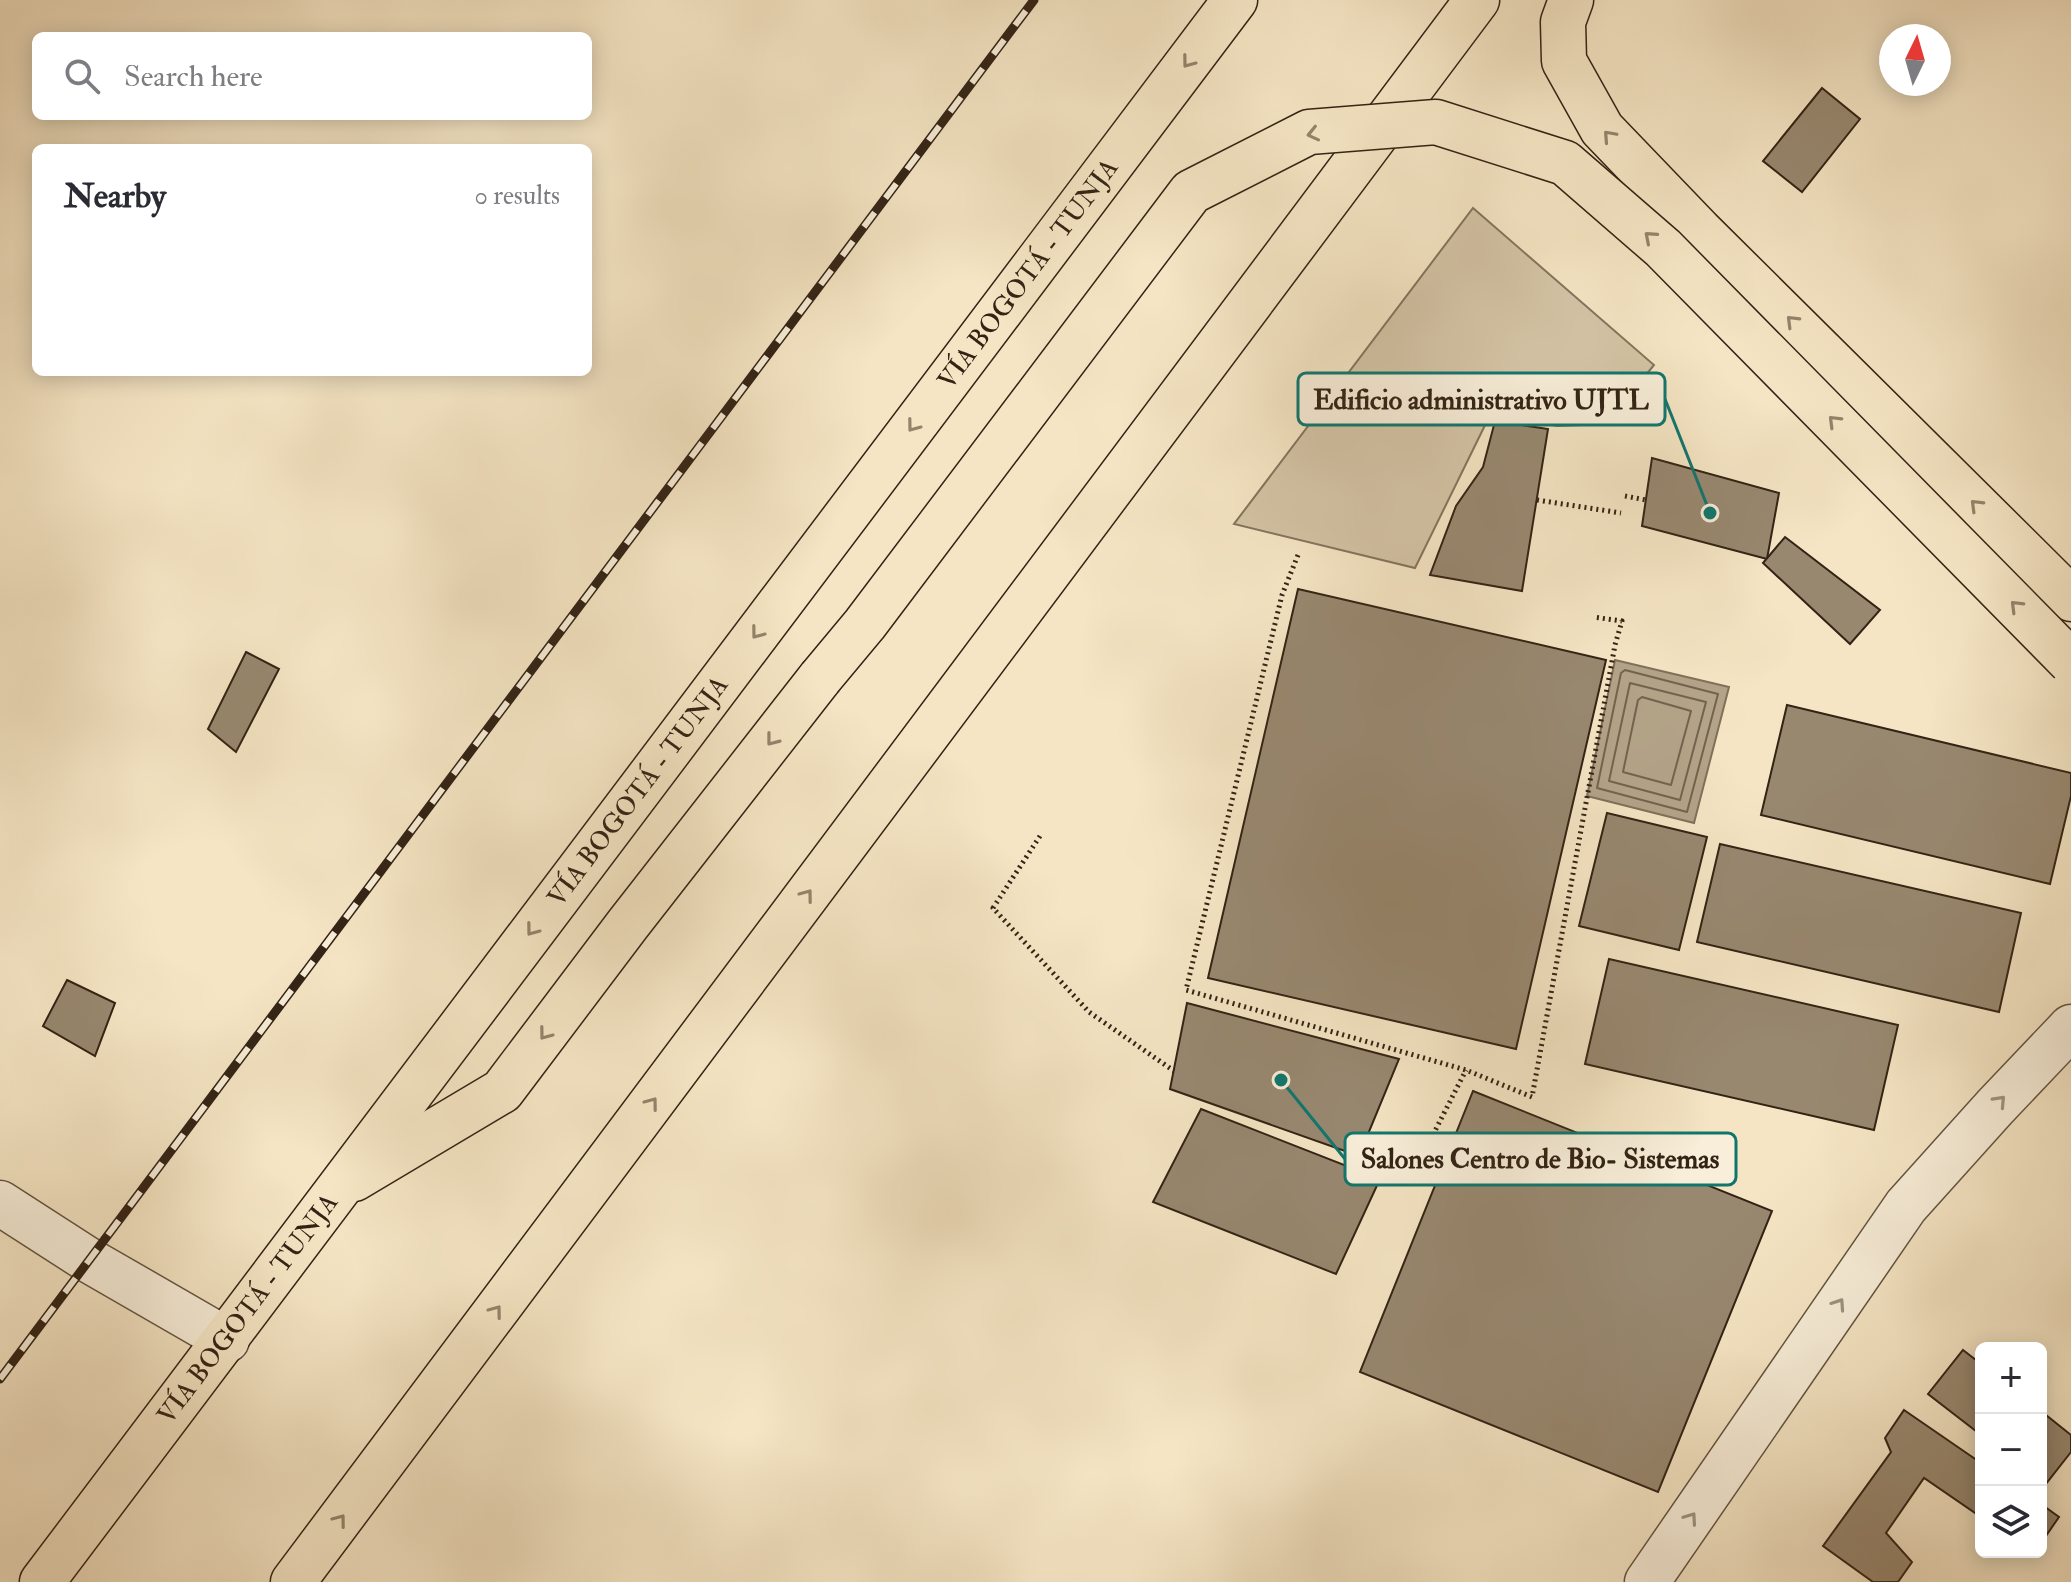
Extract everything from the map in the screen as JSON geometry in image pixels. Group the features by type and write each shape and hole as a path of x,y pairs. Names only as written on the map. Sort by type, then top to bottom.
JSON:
{"highway":[{"name":"VÍA BOGOTÁ - TUNJA","path":"42,1582 1235,0"},
{"path":"293,1582 1477,0"},
{"path":"1571,0 1563,22 1564,61 1602,129 1700,231 2071,599"},
{"path":"336,1190 502,1091 628,924 865,624 1191,192 1309,132 1436,122 1565,163 1663,248 2071,662"}],"street":[{"path":"1647,1582 1906,1206 2071,1027"},
{"path":"0,1203 90,1261 227,1340"}],"path":[{"path":"1625,496 1646,500"},
{"path":"1537,500 1621,513"},
{"path":"1298,555 1282,595 1186,990 1466,1070 1532,1097 1615,645 1622,621 1593,617"},
{"path":"1040,836 993,908 1089,1012 1174,1071"},
{"path":"1437,1180 1414,1172 1466,1070"}],"shaded area":[{"path":"1473,208 1654,365 1606,424 1557,426 1491,413 1415,568 1234,524"}],"water":[{"path":"1615,660 1729,687 1694,823 1587,796"}],"building":[{"path":"1822,88 1860,119 1802,192 1763,161"},
{"path":"1495,421 1548,429 1522,591 1430,575 1456,506 1483,467"},
{"path":"1652,458 1779,493 1767,559 1642,526"},
{"path":"1785,537 1880,610 1850,644 1763,563"},
{"path":"1298,589 1606,660 1516,1049 1208,978"},
{"path":"246,652 279,669 236,752 208,729"},
{"path":"1787,705 2071,773 2071,796 2050,884 1761,815"},
{"path":"1607,813 1707,837 1679,950 1579,926"},
{"path":"1720,844 2021,913 1999,1012 1697,942"},
{"path":"1609,959 1898,1025 1874,1130 1585,1064"},
{"path":"67,980 115,1003 95,1056 43,1026"},
{"path":"1187,1003 1399,1059 1359,1156 1170,1089"},
{"path":"1473,1091 1772,1211 1658,1492 1360,1372"},
{"path":"1201,1109 1380,1179 1336,1274 1153,1202"},
{"path":"1963,1350 1975,1359 1975,1430 1928,1394"},
{"path":"1904,1410 1975,1459 1975,1513 1924,1478 1886,1533 1912,1562 1898,1582 1873,1582 1823,1546 1891,1452 1885,1438"},
{"path":"2047,1416 2071,1435 2071,1452 2047,1482"},
{"path":"2047,1508 2059,1517 2047,1534"}],"railway":[{"path":"0,1379 1034,0"}],"place":[{"name":"Edificio administrativo UJTL","path":"1710,513"},
{"name":"Salones Centro de Bio- Sistemas","path":"1281,1080"}]}
